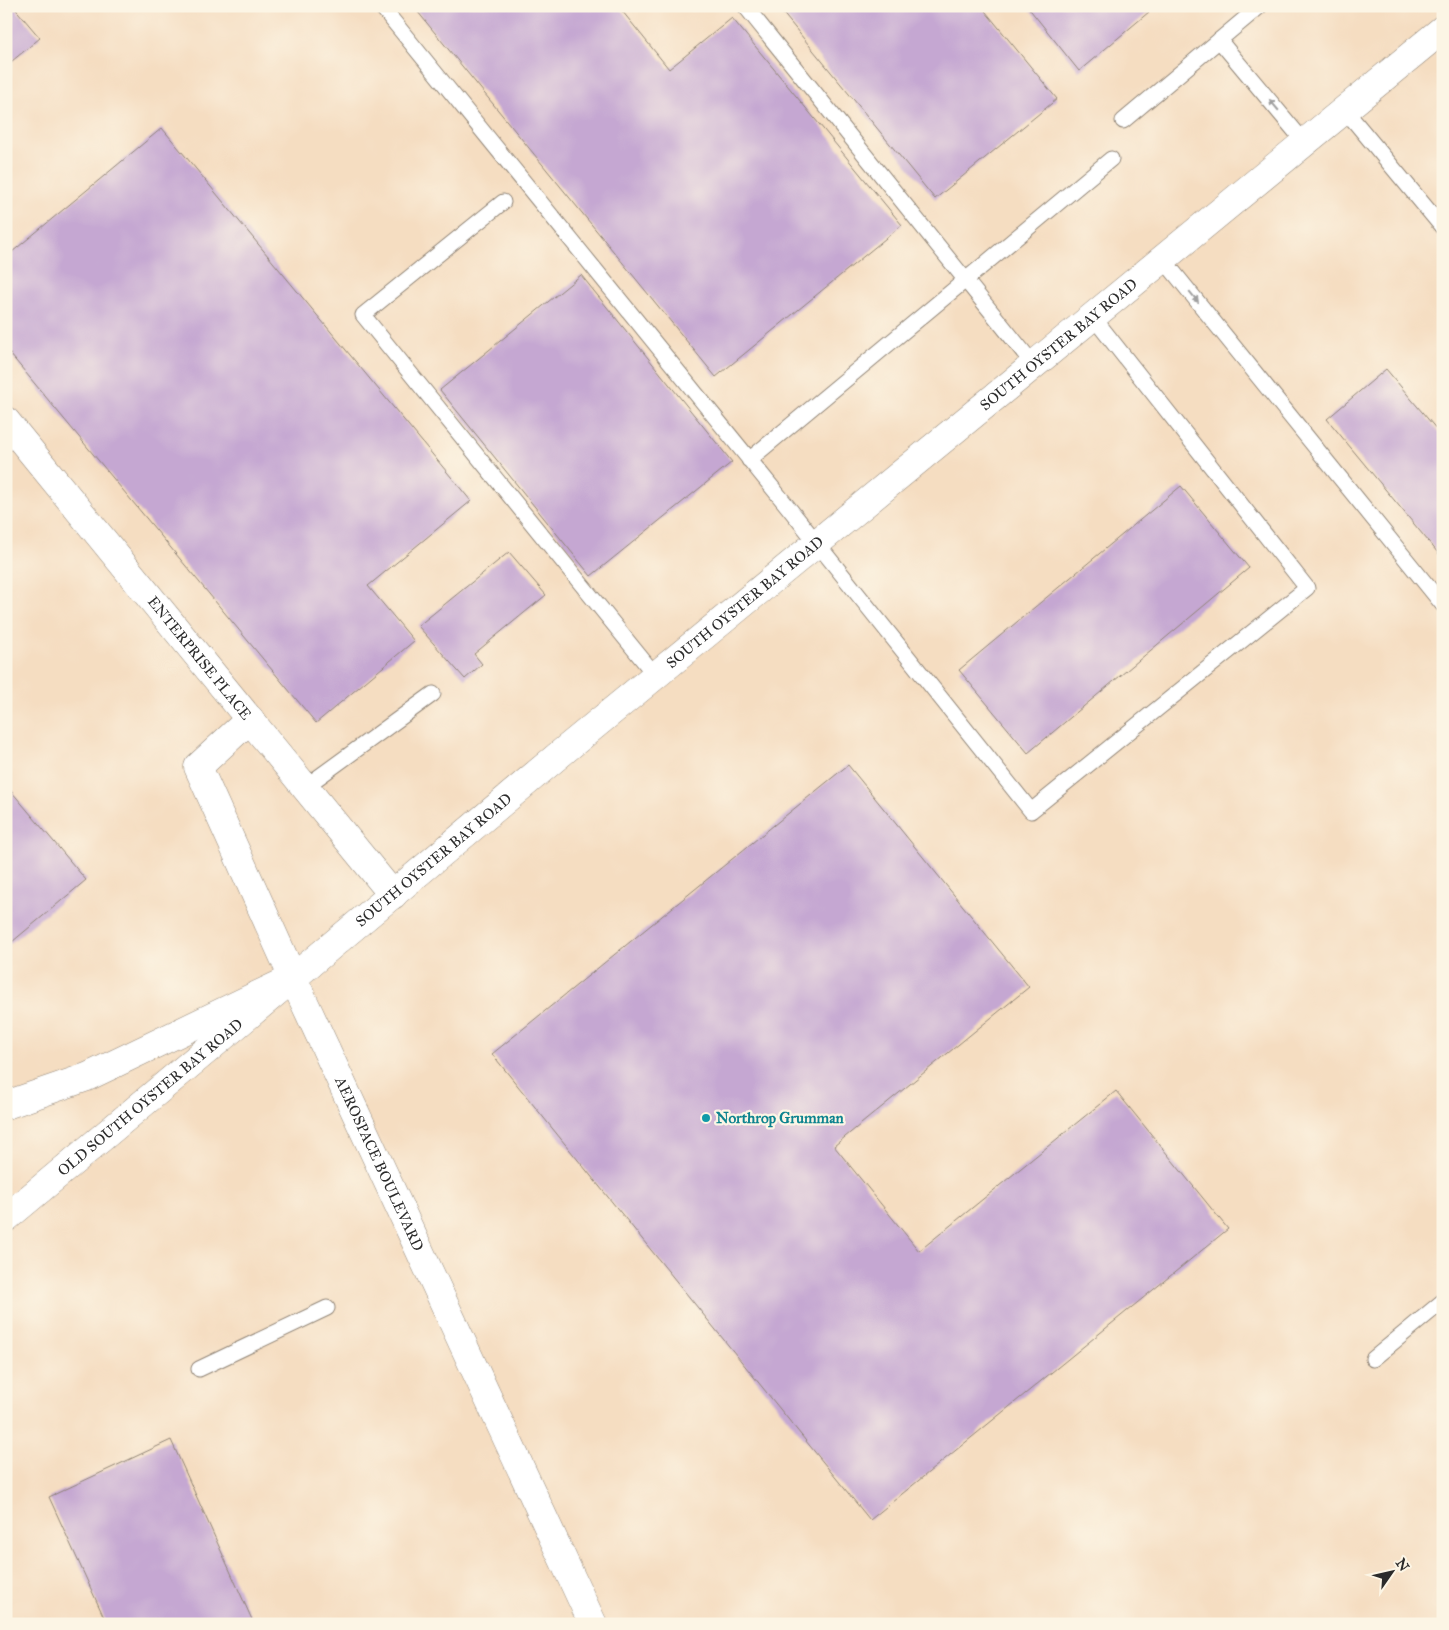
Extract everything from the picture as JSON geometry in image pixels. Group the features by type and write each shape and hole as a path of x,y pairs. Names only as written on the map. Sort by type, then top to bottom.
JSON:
{"street":[{"name":"SOUTH OYSTER BAY ROAD","path":"6,1105 87,1077 293,978 655,675 1443,29"},
{"name":"ENTERPRISE PLACE","path":"6,420 393,894"},
{"name":"AEROSPACE BOULEVARD","path":"250,719 198,767 293,978 593,1624"},
{"name":"OLD SOUTH OYSTER BAY ROAD","path":"6,1218 293,978"}],"lane":[{"path":"381,6 1031,811 1307,588 1093,317"},
{"path":"745,6 1034,365"},
{"path":"1122,121 1260,6"},
{"path":"1219,40 1305,143"},
{"path":"1345,110 1443,228"},
{"path":"749,460 1111,159"},
{"path":"503,202 363,315 655,675"},
{"path":"1163,259 1443,605"},
{"path":"305,787 433,694"},
{"path":"1373,1359 1443,1301"},
{"path":"199,1369 327,1308"}],"building":[{"path":"6,6 13,6 40,38 6,66"},
{"path":"413,6 618,6 669,69 732,18 902,225 716,377"},
{"path":"777,6 981,6 1057,99 935,199"},
{"path":"1027,6 1156,6 1079,71"},
{"path":"162,128 471,501 368,586 414,641 316,723 6,349 6,257"},
{"path":"581,275 732,462 591,576 440,390"},
{"path":"1386,369 1443,437 1443,559 1327,419"},
{"path":"1181,486 1249,568 1028,753 959,670"},
{"path":"509,552 546,595 474,654 482,664 465,679 418,626"},
{"name":"Northrop Grumman","path":"848,765 1029,987 834,1146 919,1251 1116,1091 1228,1229 870,1520 492,1054"},
{"path":"6,785 86,880 6,947"},
{"path":"171,1440 254,1624 107,1624 49,1497"}],"place":[{"name":"Northrop Grumman","path":"706,1118"}]}
